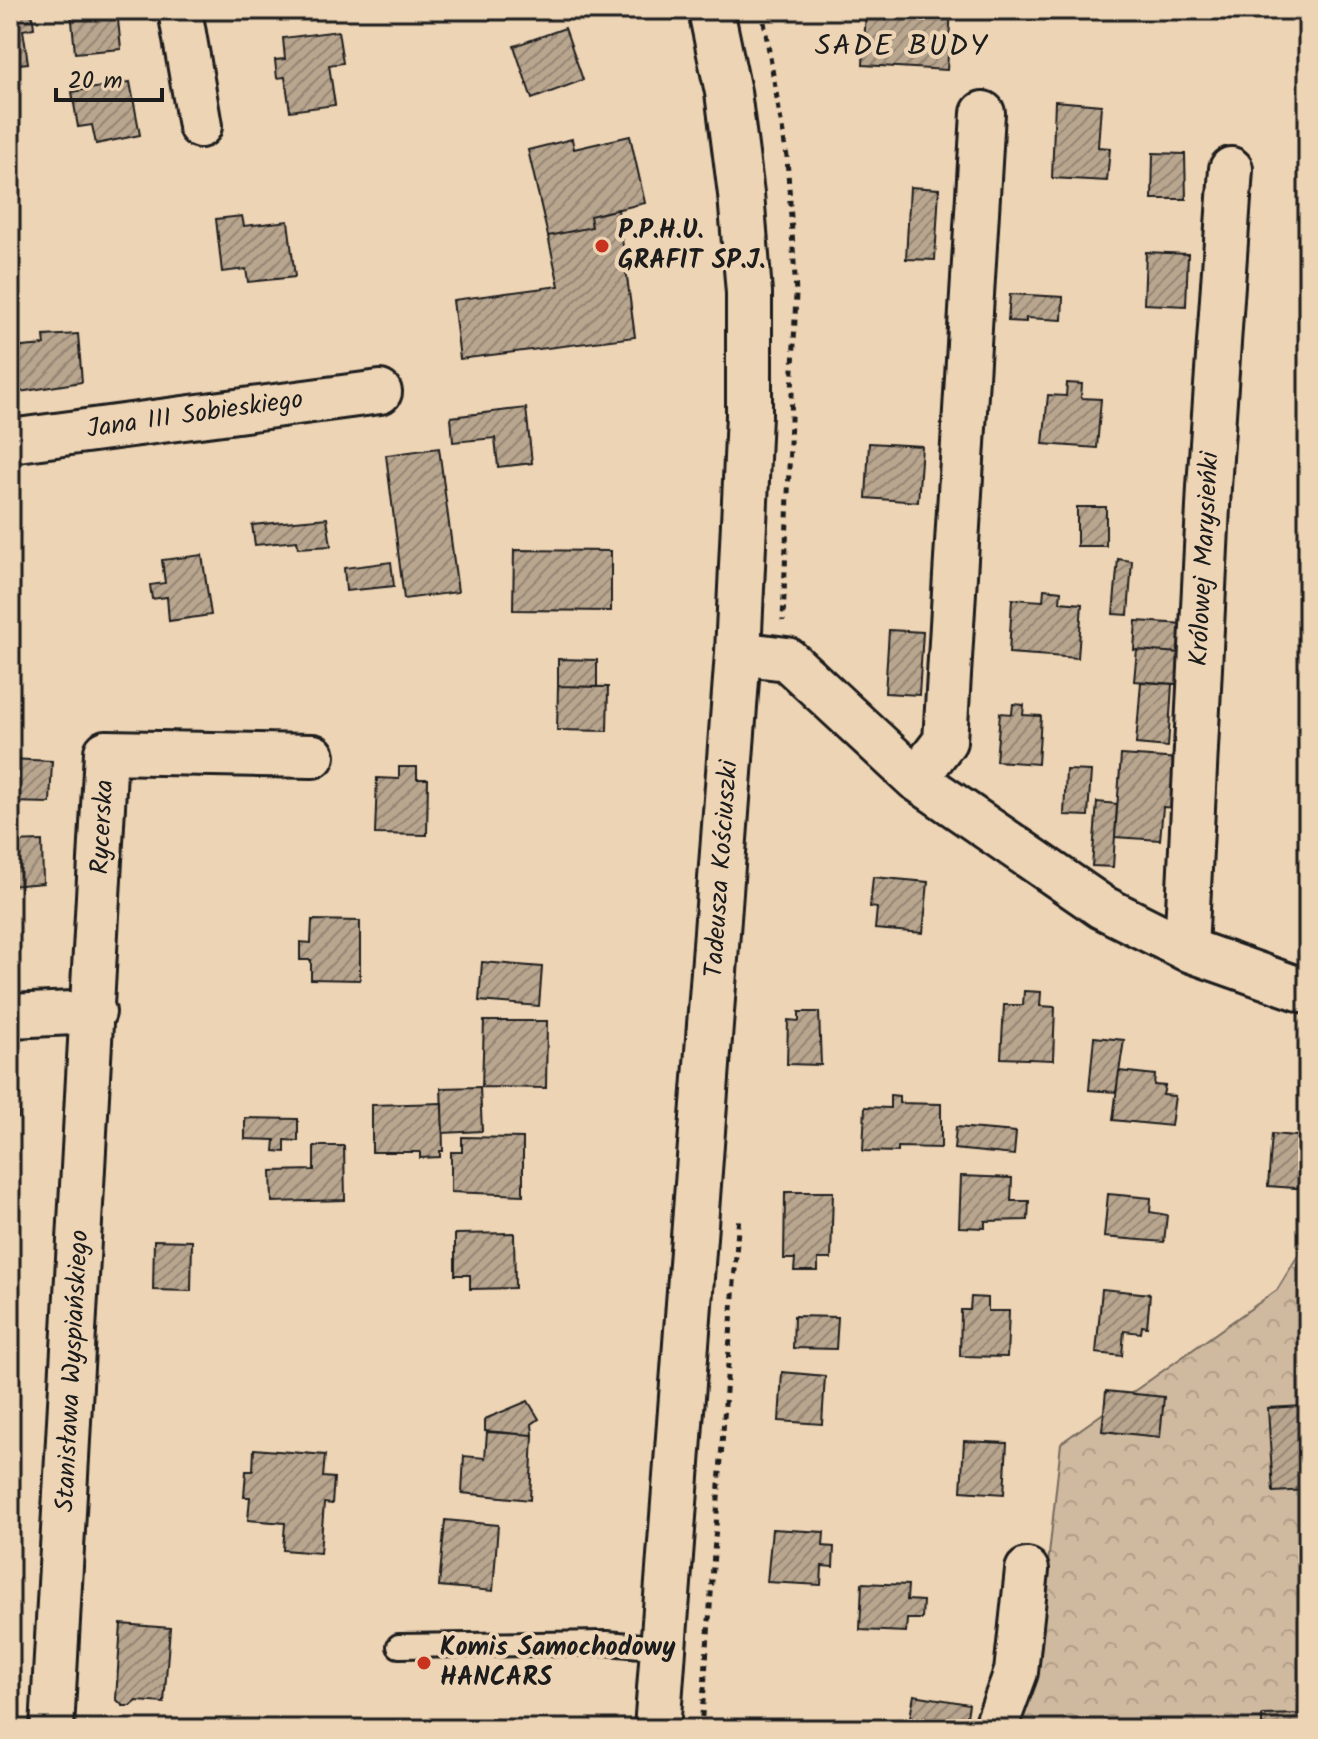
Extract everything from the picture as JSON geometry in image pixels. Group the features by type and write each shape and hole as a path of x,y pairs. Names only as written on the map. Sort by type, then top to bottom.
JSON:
{"main road":[{"name":"Tadeusza Kościuszki","path":"657,1729 738,653 750,391 749,293 728,92 711,10"}],"street":[{"path":"180,10 200,126"},
{"path":"916,779 945,741 983,113"},
{"name":"Królowej Marysieńki","path":"1186,949 1209,487 1231,169"},
{"name":"Jana III Sobieskiego","path":"10,441 380,392"},
{"path":"738,653 787,659 916,779 1102,907 1186,949 1308,992"},
{"name":"Rycerska","path":"94,1012 106,752 313,756"},
{"path":"10,1016 94,1012"},
{"name":"Stanisława Wyspiańskiego","path":"52,1729 94,1012"},
{"path":"995,1729 1016,1672 1027,1570"}],"lane":[{"path":"399,1646 607,1643 664,1648"}],"green space":[{"path":"1308,1239 1308,1729 1006,1729 1037,1667 1061,1443 1277,1290"}],"building":[{"path":"10,10 32,11 34,28 23,30 28,63 10,65"},
{"path":"71,10 117,10 121,49 75,53"},
{"path":"866,10 951,10 947,70 863,65"},
{"path":"565,28 583,80 532,99 514,46"},
{"path":"338,31 343,63 329,65 335,105 290,111 285,77 277,78 275,60 285,59 283,38"},
{"path":"130,82 140,135 96,144 92,125 78,127 72,92"},
{"path":"1055,101 1101,105 1098,147 1110,148 1107,181 1052,178"},
{"path":"630,136 645,203 590,216 592,227 548,236 528,150 572,139 574,149"},
{"path":"1153,153 1185,154 1186,199 1152,199"},
{"path":"910,187 939,189 935,260 906,259"},
{"path":"618,209 635,337 460,359 453,300 559,286 548,236 592,227 590,216"},
{"path":"242,216 244,226 288,221 295,277 248,282 246,269 222,272 216,219"},
{"path":"1146,252 1188,254 1186,306 1144,304"},
{"path":"1010,294 1063,297 1062,320 1026,318 1026,322 1008,321"},
{"path":"78,334 82,382 13,393 10,348 45,345 44,336"},
{"path":"1067,383 1082,384 1081,398 1101,399 1097,448 1043,444 1048,395 1066,396"},
{"path":"526,408 532,463 498,467 495,438 453,442 451,417"},
{"path":"869,443 922,446 918,502 866,498"},
{"path":"439,448 458,592 404,599 386,455"},
{"path":"1077,507 1106,507 1106,546 1077,546"},
{"path":"327,518 331,546 298,548 297,541 255,545 252,525"},
{"path":"514,550 611,551 611,611 513,610"},
{"path":"202,555 211,615 169,621 167,597 152,599 150,585 165,583 162,560"},
{"path":"1118,559 1132,561 1128,615 1113,614"},
{"path":"391,562 394,586 346,591 344,568"},
{"path":"1044,589 1061,591 1060,602 1082,604 1078,658 1009,653 1012,599 1043,601"},
{"path":"1136,621 1185,624 1183,653 1134,650"},
{"path":"889,630 923,632 919,695 885,693"},
{"path":"1137,650 1180,653 1178,684 1134,681"},
{"path":"558,659 597,660 597,687 558,686"},
{"path":"1141,682 1172,684 1168,747 1136,744"},
{"path":"558,686 608,687 607,731 557,730"},
{"path":"1013,704 1024,705 1023,715 1041,716 1038,764 996,761 1000,713 1012,714"},
{"path":"1121,755 1180,759 1176,808 1163,807 1160,840 1115,837"},
{"path":"10,759 52,761 50,803 10,802"},
{"path":"399,767 417,767 417,779 428,779 427,835 375,834 377,778 399,779"},
{"path":"1066,770 1091,771 1088,816 1064,815"},
{"path":"1097,802 1117,804 1113,867 1092,866"},
{"path":"42,841 43,883 10,886 10,842"},
{"path":"873,877 928,882 923,933 875,929 877,908 870,907"},
{"path":"312,920 360,921 360,980 311,979 311,960 300,960 300,942 311,943"},
{"path":"482,962 542,967 539,1006 479,1001"},
{"path":"1024,991 1041,992 1040,1006 1055,1007 1053,1060 1001,1058 1004,1005 1023,1005"},
{"path":"799,1012 819,1012 821,1065 787,1064 788,1020 799,1021"},
{"path":"484,1021 547,1021 546,1088 482,1087"},
{"path":"1094,1037 1124,1040 1116,1092 1089,1090"},
{"path":"1119,1071 1155,1075 1154,1085 1165,1086 1163,1095 1175,1096 1171,1126 1113,1120"},
{"path":"10,1075 18,1075 18,1118 10,1118"},
{"path":"480,1087 482,1131 443,1133 441,1088"},
{"path":"890,1095 899,1096 899,1103 941,1104 941,1148 898,1147 898,1152 863,1151 865,1107 890,1108"},
{"path":"442,1103 443,1151 440,1151 440,1157 420,1158 420,1152 372,1152 372,1105"},
{"path":"245,1118 298,1119 298,1141 285,1140 285,1152 274,1151 275,1140 245,1139"},
{"path":"956,1127 1016,1132 1014,1155 954,1149"},
{"path":"1272,1134 1308,1137 1308,1189 1268,1186"},
{"path":"462,1137 523,1138 523,1195 451,1192 451,1152 462,1152"},
{"path":"314,1146 344,1146 345,1200 272,1202 271,1171 314,1170"},
{"path":"961,1176 1012,1178 1011,1201 1029,1201 1028,1220 985,1221 985,1228 959,1227"},
{"path":"785,1192 833,1192 831,1259 818,1259 818,1271 794,1271 795,1259 784,1259"},
{"path":"1108,1194 1151,1198 1150,1212 1167,1215 1164,1242 1104,1237"},
{"path":"514,1233 515,1288 470,1289 470,1275 455,1275 455,1234"},
{"path":"154,1240 192,1241 191,1291 153,1290"},
{"path":"1302,1281 1308,1281 1308,1326 1304,1326"},
{"path":"1102,1289 1150,1294 1147,1327 1142,1326 1141,1333 1124,1331 1122,1356 1096,1353"},
{"path":"971,1297 988,1298 988,1311 1009,1311 1007,1357 960,1356 961,1310 970,1310"},
{"path":"794,1316 838,1317 836,1349 793,1348"},
{"path":"782,1372 825,1376 822,1424 779,1421"},
{"path":"1106,1391 1164,1397 1160,1437 1102,1431"},
{"path":"1308,1396 1308,1490 1273,1492 1268,1408 1305,1406"},
{"path":"528,1401 539,1419 532,1424 533,1435 485,1431 485,1419"},
{"path":"487,1432 533,1435 530,1500 462,1493 464,1456 485,1458"},
{"path":"964,1441 1007,1443 1004,1494 961,1491"},
{"path":"254,1449 325,1455 323,1477 334,1478 332,1504 324,1503 320,1553 283,1550 285,1523 248,1520 250,1497 244,1497 246,1471 253,1471"},
{"path":"445,1520 498,1525 493,1591 439,1586"},
{"path":"772,1529 824,1532 823,1546 834,1547 833,1567 822,1566 821,1585 767,1582"},
{"path":"862,1583 908,1585 907,1600 923,1601 922,1619 907,1619 906,1632 860,1630"},
{"path":"121,1624 170,1628 164,1703 137,1701 131,1706 123,1706 116,1699"},
{"path":"914,1695 969,1704 965,1729 908,1729"},
{"path":"1300,1709 1308,1709 1308,1729 1262,1729 1262,1715 1300,1714"}],"place":[{"name":"P.P.H.U. GRAFIT SP.J.","path":"602,246"},
{"name":"Komis Samochodowy HANCARS","path":"424,1663"}],"district":[{"name":"SADE BUDY","path":"902,47"}]}
